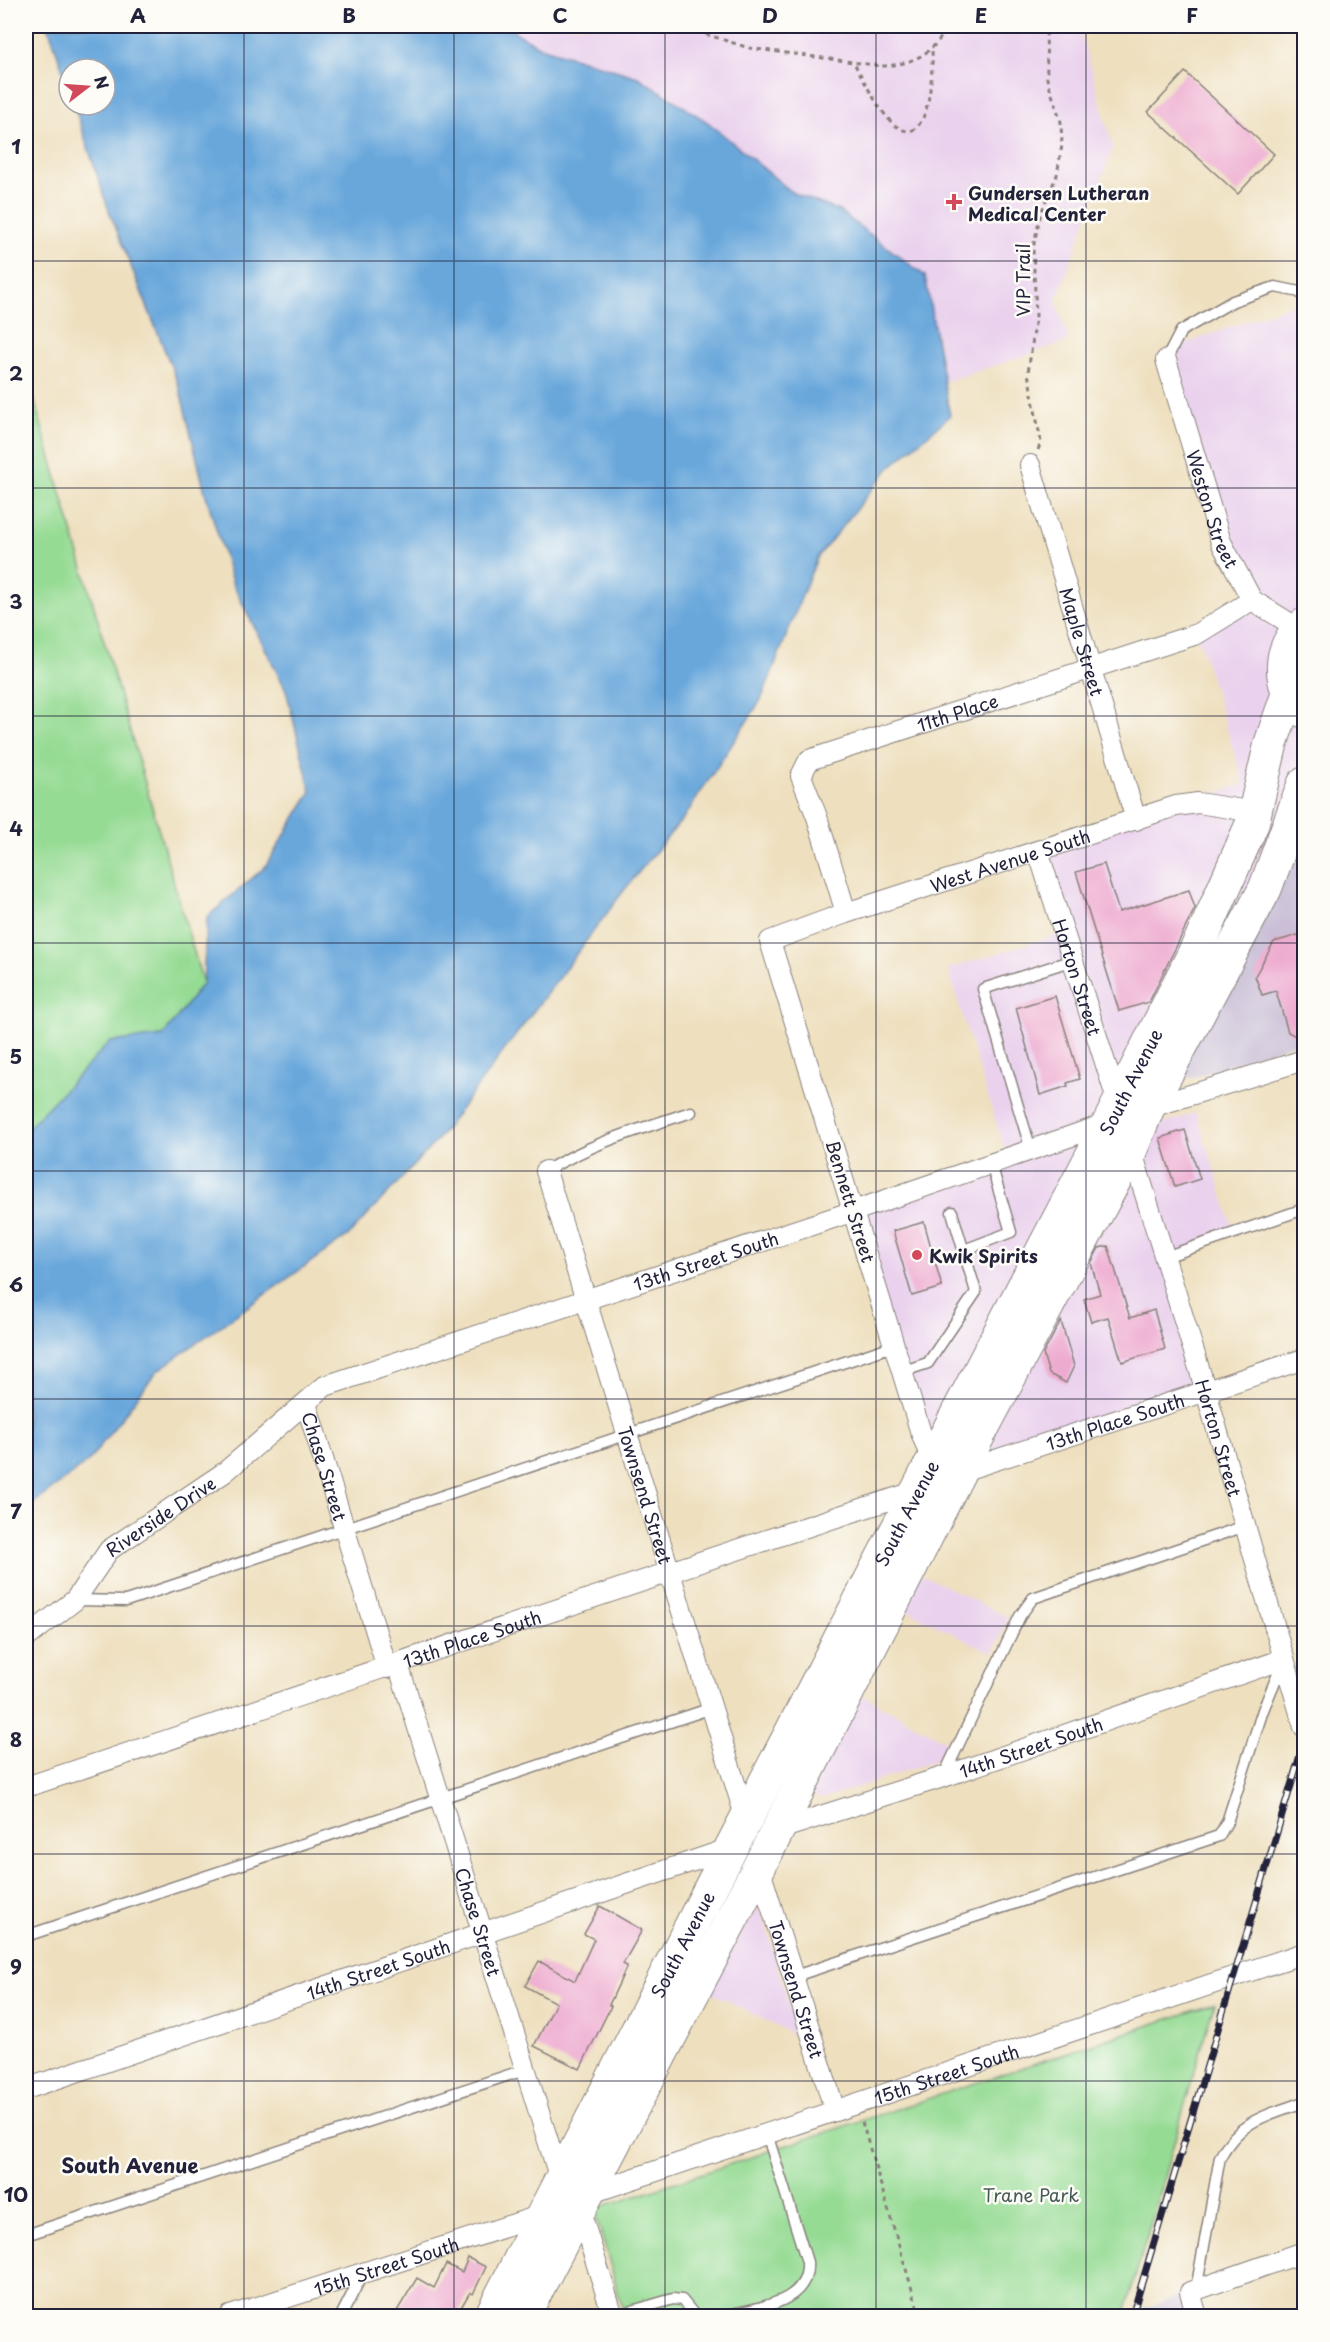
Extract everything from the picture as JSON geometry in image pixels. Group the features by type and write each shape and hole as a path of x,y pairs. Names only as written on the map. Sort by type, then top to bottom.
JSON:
{"highway":[{"name":"South Avenue","path":"491,2316 542,2215 576,2195 759,1867 945,1467 1125,1112 1252,824 1270,743 1296,703 1283,668 1285,654 1302,626"},
{"name":"South Avenue","path":"523,2316 731,1848 917,1491 945,1467 1131,1149 1125,1112 1265,889 1305,784"}],"street":[{"name":"Weston Street","path":"1166,360 1221,542 1252,600"},
{"name":"Maple Street","path":"1030,465 1136,820"},
{"path":"1252,600 1302,626"},
{"name":"11th Place","path":"846,913 817,817 801,776 809,760 1092,670 1197,634 1252,600"},
{"name":"West Avenue South","path":"770,940 846,913 1176,806 1198,803 1255,812"},
{"name":"Horton Street","path":"1038,851 1125,1112"},
{"name":"Bennett Street","path":"770,940 904,1371 920,1430 945,1467"},
{"name":"13th Street South","path":"306,1403 325,1386 854,1211 1031,1150 1125,1112 1305,1060"},
{"name":"Horton Street","path":"1131,1149 1305,1727"},
{"name":"Townsend Street","path":"546,1171 746,1819"},
{"name":"13th Place South","path":"945,1467 1205,1391 1305,1359"},
{"name":"Chase Street","path":"306,1403 345,1530 440,1797 524,2070 576,2195 614,2316"},
{"name":"Riverside Drive","path":"26,1638 75,1600 109,1550 225,1472 306,1403"},
{"name":"13th Place South","path":"26,1787 392,1666 669,1570 917,1491"},
{"name":"14th Street South","path":"777,1830 943,1777 1284,1659"},
{"name":"14th Street South","path":"26,2089 731,1848"},
{"name":"Townsend Street","path":"759,1867 835,2111"},
{"name":"15th Street South","path":"576,2195 767,2134 1305,1953"},
{"name":"15th Street South","path":"230,2316 542,2215"},
{"path":"1197,2316 1193,2291 1305,2252"}],"lane":[{"path":"1166,360 1181,331 1233,301 1275,286 1300,292 1305,298"},
{"path":"1031,1150 983,989 1073,960"},
{"path":"546,1171 600,1143 691,1112"},
{"path":"963,1250 1011,1232 991,1164"},
{"path":"1165,1257 1305,1209"},
{"path":"904,1371 928,1363 976,1292 952,1212"},
{"path":"75,1600 126,1601 627,1437 896,1346"},
{"path":"943,1777 1020,1617 1033,1598 1245,1526"},
{"path":"792,1977 1219,1836 1227,1822 1263,1710 1284,1659"},
{"path":"26,1936 712,1708"},
{"path":"26,2235 524,2070"},
{"path":"1193,2291 1220,2157 1230,2139 1248,2124 1305,2103"},
{"path":"725,2316 792,2296 802,2288 807,2271 767,2134"},
{"path":"341,2316 363,2273"},
{"path":"614,2316 673,2299 682,2300 695,2316"}],"path":[{"path":"680,26 750,48 855,64 896,66 922,57 932,50 948,26"},
{"name":"VIP Trail","path":"1030,465 1041,442 1028,381 1036,316 1033,248 1041,212 1057,175 1062,145 1061,122 1047,79 1046,26"},
{"path":"855,64 883,110 900,129 914,129 923,120 930,90 932,50"},
{"path":"856,2104 920,2316"}],"shaded area":[{"name":"Gundersen Lutheran Medical Center","path":"505,26 1079,26 1113,148 1056,300 1069,341 944,382 937,333 839,211 793,193 709,123 638,77 540,47"},
{"path":"1304,291 1304,843 1181,1065 1150,1128 1196,1113 1235,1233 1165,1257 1205,1391 937,1480 854,1211 1007,1158 948,969 1064,933 1038,851 1244,784 1197,634 1252,600 1175,404 1158,354 1296,303"},
{"path":"1304,843 1304,1040 1191,1078 1182,1075 1181,1065"},
{"path":"919,1573 1009,1618 992,1653 902,1608"},
{"path":"857,1692 948,1743 952,1755 827,1798 818,1798 811,1793"},
{"path":"755,1908 762,1912 798,2037 706,1990"},
{"path":"1190,2292 1197,2316 1141,2316 1143,2309"}],"green space":[{"path":"26,372 203,983 163,1036 110,1042 26,1130"},
{"name":"Trane Park","path":"1214,2004 1124,2316 625,2316 594,2209"}],"water":[{"path":"48,26 505,26 540,47 638,77 709,123 793,193 839,211 925,276 950,416 890,467 817,558 761,700 685,816 625,889 438,1139 349,1235 157,1371 89,1461 26,1509 26,1130 110,1042 163,1036 203,983 207,917 265,867 311,792 286,690 233,585 205,492 179,386 109,211 78,117 117,117 117,57 58,57"}],"building":[{"path":"1185,72 1274,154 1238,194 1148,112"},
{"path":"1104,864 1119,912 1189,890 1195,908 1149,1002 1119,1011 1076,872"},
{"path":"1305,933 1305,1041 1288,1032 1276,991 1262,995 1255,976 1274,942"},
{"path":"1055,996 1080,1079 1067,1083 1068,1086 1040,1095 1016,1008"},
{"path":"1185,1130 1200,1179 1175,1187 1160,1138"},
{"name":"Kwik Spirits","path":"924,1222 942,1287 912,1296 893,1231"},
{"path":"1108,1246 1130,1318 1154,1310 1165,1349 1122,1362 1108,1317 1091,1322 1084,1299 1100,1294 1091,1263 1099,1248"},
{"path":"1061,1321 1074,1366 1066,1383 1049,1374 1043,1354"},
{"path":"600,1906 642,1930 623,1964 627,1966 609,2005 611,2006 580,2069 534,2046 556,2003 525,1986 539,1961 575,1981 594,1939 584,1934"},
{"path":"468,2258 486,2267 473,2294 470,2292 456,2316 394,2316 417,2278 434,2288 446,2264 462,2272"}],"railway":[{"path":"1132,2316 1304,1742"}],"place":[{"name":"Gundersen Lutheran Medical Center","path":"954,202"},
{"name":"Kwik Spirits","path":"917,1255"}],"district":[{"name":"South Avenue","path":"130,2165"}]}
